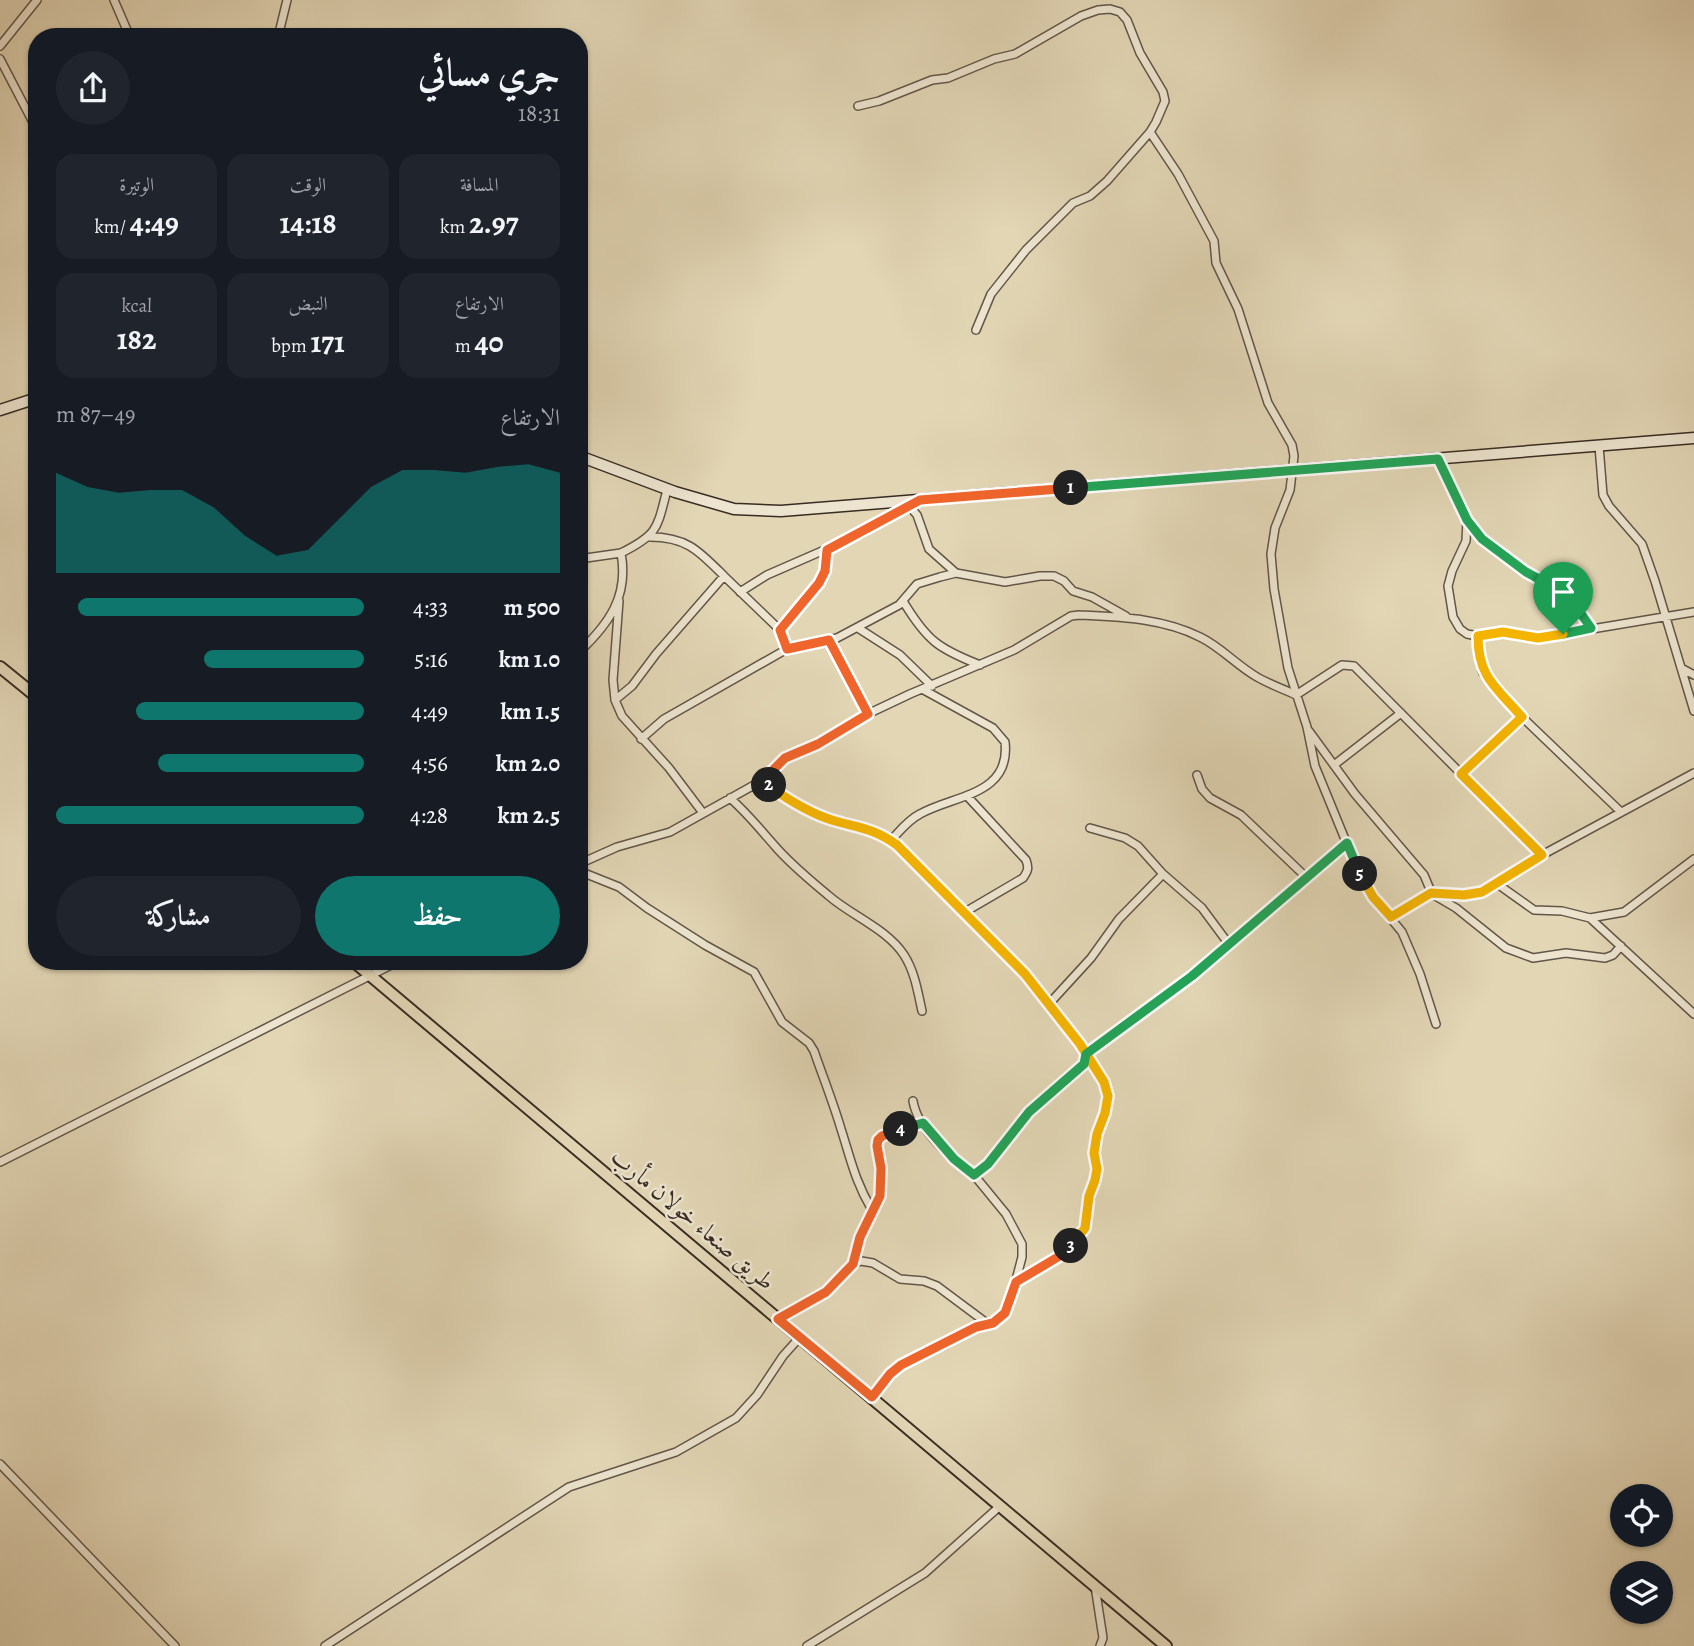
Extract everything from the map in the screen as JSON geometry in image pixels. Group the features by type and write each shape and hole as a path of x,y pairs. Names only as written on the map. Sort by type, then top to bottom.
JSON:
{"main road":[{"path":"0,667 28,690"},
{"name":"طريق صنعاء خولان مأرب","path":"364,970 1166,1646"}],"street":[{"path":"0,45 37,0"},
{"path":"114,0 126,28"},
{"path":"280,28 287,0"},
{"path":"858,106 1015,54 1081,16 1110,9 1120,12 1126,20 1140,53 1163,92 1165,101 1150,132 1107,181 1090,196 1064,210 1026,250 991,294 976,330"},
{"path":"0,59 28,113"},
{"path":"1150,132 1178,174 1214,241 1216,263 1238,309 1268,403 1292,445 1293,470 1290,490 1275,528 1271,554 1273,589 1281,636 1315,765 1368,889 1402,932 1420,974 1436,1024"},
{"path":"0,410 28,401"},
{"path":"588,459 667,489 734,509 781,511 1689,438 1694,445"},
{"path":"1599,446 1604,495 1609,506 1642,544 1694,710"},
{"path":"1438,459 1467,520 1482,539 1526,572 1568,595 1591,628"},
{"path":"588,558 621,553 650,537 658,525 667,489"},
{"path":"740,592 767,575 827,550 920,500"},
{"path":"909,506 917,515 929,549 956,573"},
{"path":"1467,520 1466,541 1448,586 1453,617 1460,629 1467,634 1478,636 1503,632 1538,638 1694,612"},
{"path":"650,537 670,537 684,541 698,551 780,630 787,649"},
{"path":"780,630 819,583 825,571 827,550"},
{"path":"621,553 622,583 614,680 615,700 622,716 670,768 703,813"},
{"path":"641,739 664,719 787,649 829,640 858,628 903,601 917,584 956,573 1005,582 1055,576 1073,591 1092,597 1130,618"},
{"path":"615,700 632,686 656,654 724,576"},
{"path":"588,644 611,618 619,601"},
{"path":"903,601 922,630 936,645 980,665"},
{"path":"588,860 617,847 670,832 763,780 785,758 818,744 868,714 1014,650 1079,615 1157,621 1199,636 1257,677 1296,695"},
{"path":"858,628 900,655 932,685"},
{"path":"1478,636 1478,652 1483,673 1522,717 1620,811"},
{"path":"829,640 868,714"},
{"path":"1296,695 1342,665 1354,666 1542,855"},
{"path":"1681,668 1694,675"},
{"path":"891,841 909,821 922,813 968,797 991,783 1004,766 1005,742 993,728 922,689"},
{"path":"1335,765 1401,713"},
{"path":"1461,774 1522,717"},
{"path":"1307,727 1355,794 1424,875 1432,894 1456,908 1506,948 1533,958 1566,953 1583,953 1605,958 1613,955 1621,946"},
{"path":"1391,917 1432,894 1464,895 1482,892 1620,811 1694,773"},
{"path":"1197,775 1202,789 1210,799 1241,815 1306,877"},
{"path":"763,780 776,792 822,817 864,827 881,833 891,841 1025,974 1104,1082 1108,1096 1097,1134 1094,1153 1097,1169 1089,1196 1085,1228 1063,1254 1016,1282"},
{"path":"965,912 1023,878 1028,872 1026,860 968,797"},
{"path":"730,798 755,821 775,846 824,892 873,927 903,953 917,988 922,1011"},
{"path":"1090,828 1125,838 1138,846 1163,874 1202,908 1228,943"},
{"path":"974,1175 988,1164 1029,1112 1084,1064 1086,1054 1192,976 1347,843"},
{"path":"1496,884 1534,910 1562,911 1590,918 1624,912 1694,859"},
{"path":"1048,1004 1091,958 1119,919 1163,874"},
{"path":"588,875 619,887 646,908 754,972 782,1023 814,1051 856,1180 872,1210"},
{"path":"1590,918 1694,1014"},
{"path":"0,1162 382,970"},
{"path":"872,1397 890,1374 901,1365 968,1331 993,1323 1005,1313 1022,1257 1022,1244 1006,1214 974,1175 954,1159 923,1123 913,1101"},
{"path":"853,1264 860,1237 880,1196 878,1140 888,1133 923,1123"},
{"path":"778,1319 826,1292 853,1264 860,1261 873,1263 900,1279 924,1280 937,1286 988,1324"},
{"path":"325,1646 569,1487 676,1452 736,1418 757,1395 800,1336"},
{"path":"0,1464 175,1646"},
{"path":"807,1646 925,1573 1000,1506"},
{"path":"1095,1587 1103,1638 1100,1646"}],"route":[{"path":"1563,634 1538,638 1503,632 1478,636 1478,652 1483,673 1522,717 1461,774 1542,855 1482,892 1464,895 1431,893 1391,917 1373,897 1358,871 1347,843 1192,976 1086,1054 1084,1064 1029,1112 988,1164 974,1175 954,1159 923,1123 882,1136 877,1146 881,1168 880,1196 860,1237 853,1264 826,1292 778,1319 872,1397 890,1374 901,1365 976,1327 993,1323 1005,1313 1016,1282 1063,1254 1085,1228 1089,1196 1097,1169 1094,1153 1097,1134 1108,1096 1104,1082 1086,1054 1080,1044 1025,974 897,845 881,833 822,817 776,792 763,780 785,758 818,744 868,714 829,640 787,649 780,630 819,583 825,571 827,550 920,500 1438,459 1467,520 1482,539 1526,572 1568,595 1591,628 1563,634"}]}
